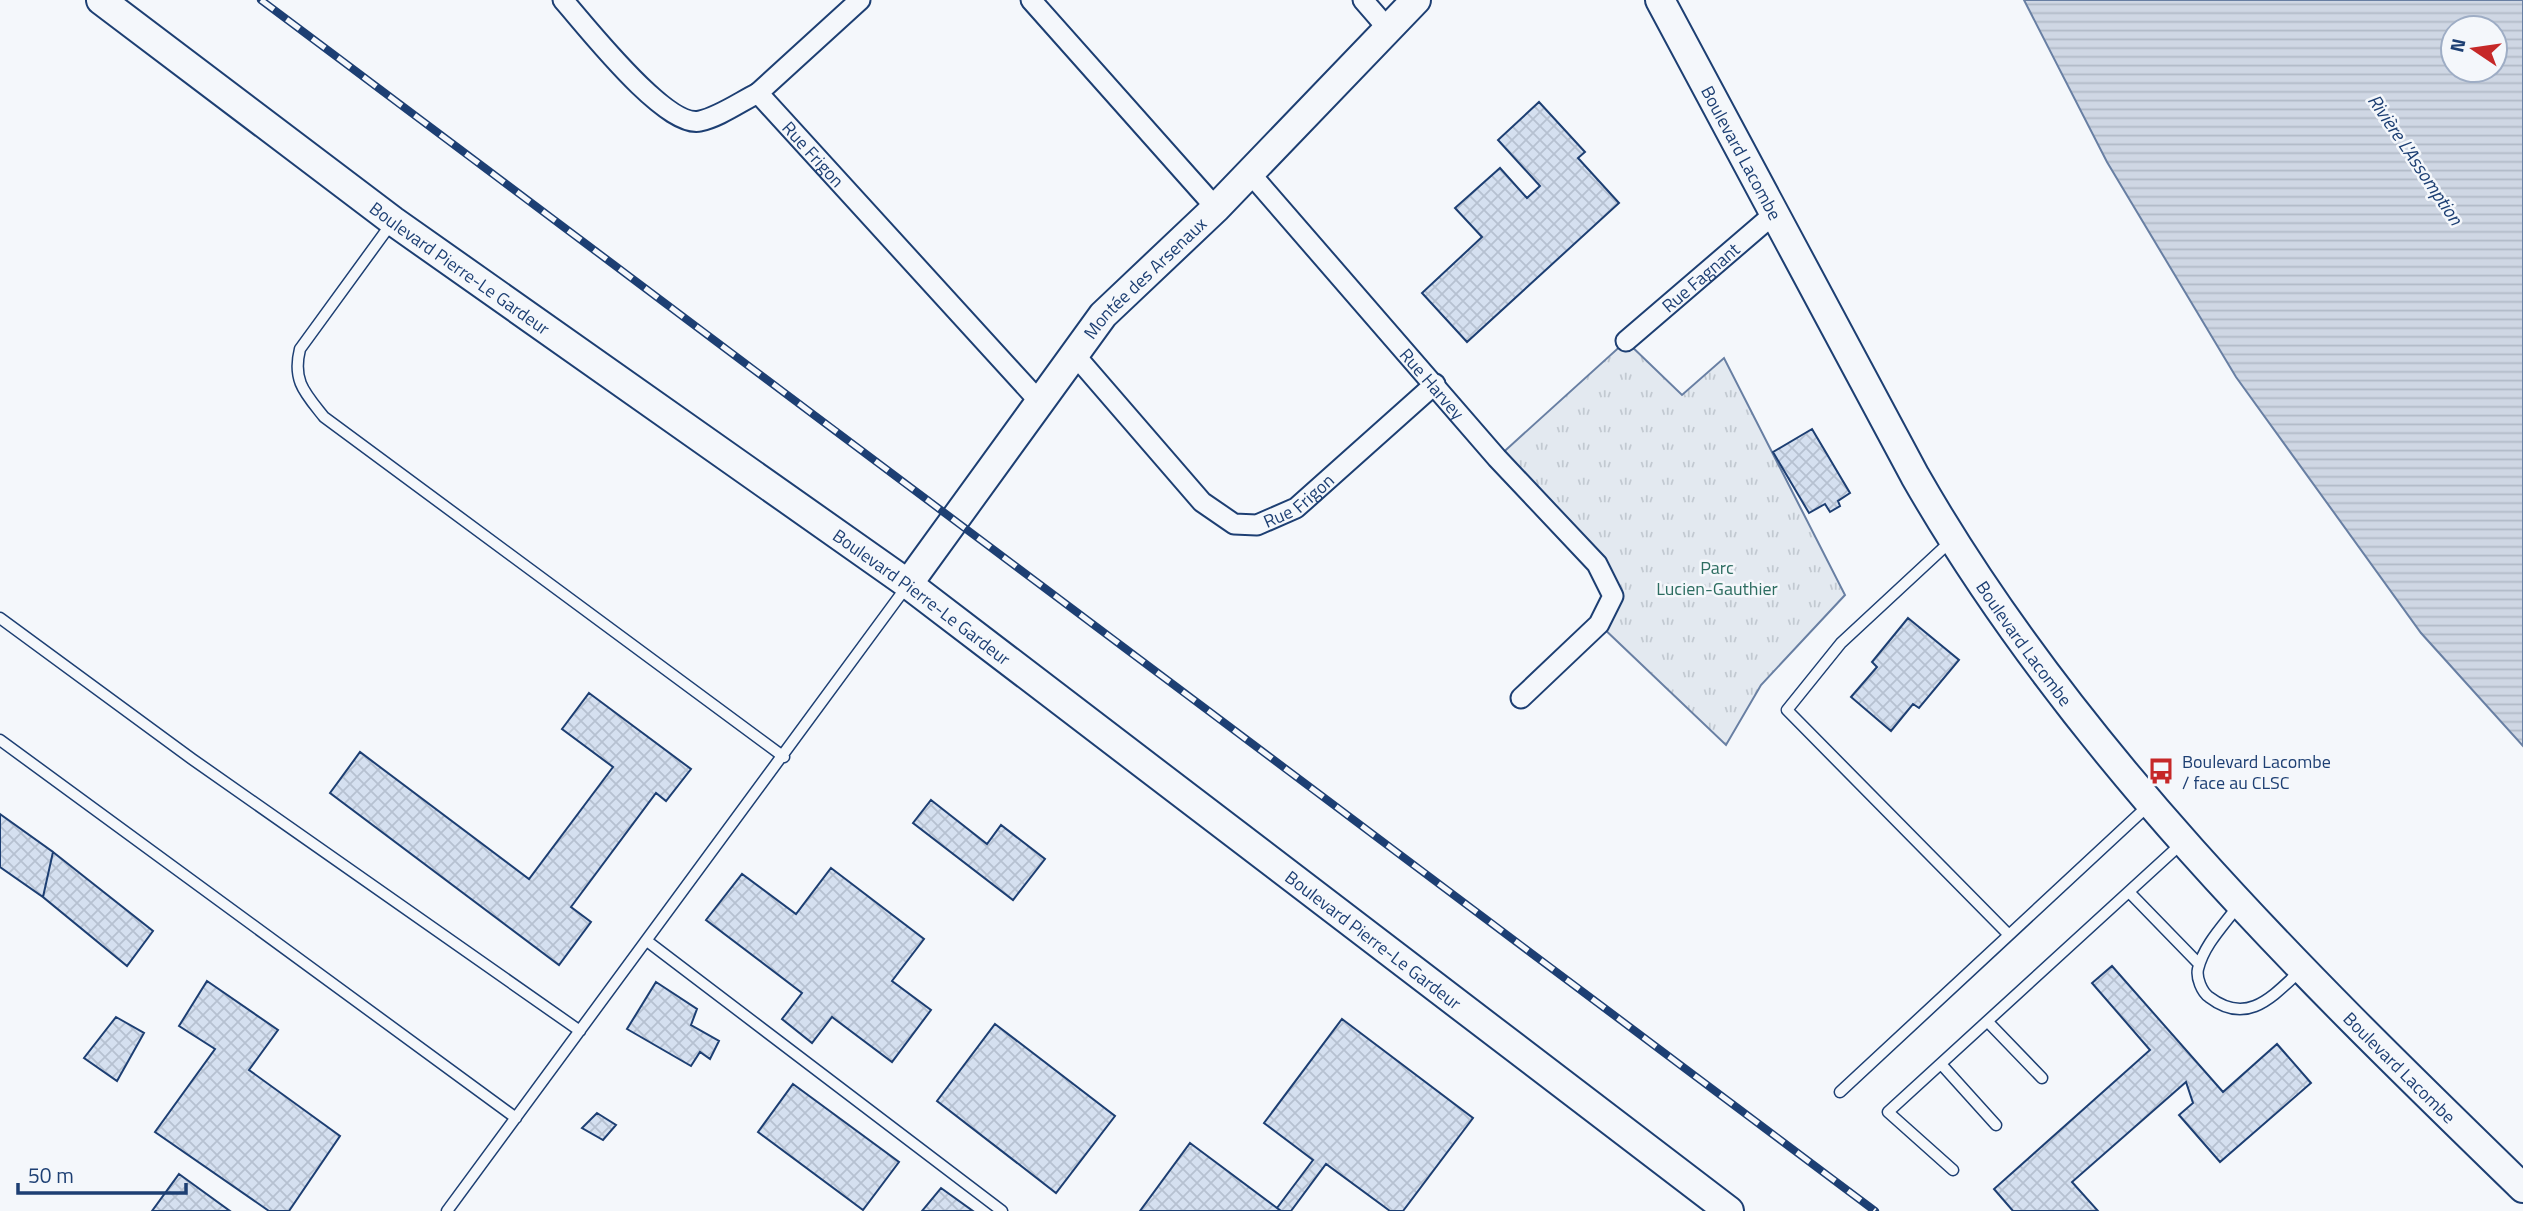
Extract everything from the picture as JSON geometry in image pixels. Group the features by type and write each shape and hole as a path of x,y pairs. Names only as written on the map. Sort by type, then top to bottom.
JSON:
{"street":[{"name":"Boulevard Pierre-Le Gardeur","path":"101,0 393,221 908,584 1729,1211"},
{"path":"563,0 646,93 679,119 699,121 758,93 860,0"},
{"path":"1031,0 1216,208"},
{"path":"1363,0 1389,30"},
{"name":"Montée des Arsenaux","path":"908,584 1103,315 1216,208 1416,0"},
{"name":"Boulevard Lacombe","path":"1660,0 1774,215 1953,539 2025,646 2150,803 2301,970 2523,1188"},
{"name":"Rue Frigon","path":"758,93 1039,401"},
{"name":"Rue Harvey","path":"1249,172 1497,458 1597,564 1613,596 1599,624 1521,698"},
{"name":"Rue Fagnant","path":"1626,341 1774,215"},
{"name":"Rue Frigon","path":"1074,354 1202,502 1234,524 1257,525 1296,508 1435,384"}],"lane":[{"path":"393,221 300,349 295,368 303,391 324,417 784,757"},
{"path":"1953,539 1840,643 1787,710 2009,935"},
{"path":"447,1211 784,757 908,584"},
{"path":"0,618 192,759 580,1031"},
{"path":"0,740 516,1118"},
{"path":"1840,1092 2150,803"},
{"path":"1954,1171 1888,1112 2184,842"},
{"path":"2129,892 2199,964"},
{"path":"2240,903 2203,951 2196,973 2204,994 2224,1009 2244,1009 2267,1002 2301,970"},
{"path":"647,941 1002,1211"},
{"path":"1987,1021 2042,1078"},
{"path":"1941,1064 1996,1125"}],"green space":[{"name":"Parc Lucien-Gauthier","path":"1626,341 1682,395 1724,358 1845,595 1761,685 1726,745 1599,624 1613,596 1497,458"}],"water":[{"name":"Rivière L'Assomption","path":"2024,0 2523,0 2523,746 2421,633 2236,377 2107,162"}],"building":[{"path":"1539,102 1585,152 1578,158 1619,203 1467,342 1422,293 1482,237 1455,208 1500,168 1527,198 1540,186 1498,140"},
{"path":"1812,429 1850,493 1838,501 1840,506 1830,512 1825,504 1809,513 1773,452"},
{"path":"1908,618 1959,660 1919,708 1913,704 1891,731 1851,697 1877,667 1872,662"},
{"path":"589,693 691,769 666,801 656,793 571,907 591,922 559,965 330,793 360,752 529,879 613,767 562,729"},
{"path":"931,800 987,844 1001,825 1045,859 1013,900 913,823"},
{"path":"0,814 53,852 43,897 0,867"},
{"path":"53,852 153,931 127,966 43,897"},
{"path":"831,868 924,939 892,981 931,1010 892,1062 832,1017 812,1043 782,1019 802,993 706,920 742,874 796,914"},
{"path":"2112,966 2223,1092 2277,1044 2311,1083 2220,1162 2179,1115 2193,1103 2186,1082 2072,1182 2098,1211 2013,1211 1994,1189 2150,1050 2092,983"},
{"path":"207,981 278,1030 249,1070 340,1136 289,1211 269,1211 155,1132 215,1049 179,1026"},
{"path":"656,982 697,1009 691,1025 719,1041 710,1059 700,1052 691,1066 627,1029"},
{"path":"116,1017 144,1033 117,1081 84,1058"},
{"path":"1342,1019 1473,1118 1403,1211 1390,1211 1326,1164 1291,1211 1281,1211 1277,1208 1313,1160 1264,1123"},
{"path":"995,1024 1115,1116 1056,1193 937,1101"},
{"path":"793,1084 899,1162 863,1210 758,1132"},
{"path":"597,1113 616,1125 603,1140 582,1128"},
{"path":"1190,1143 1277,1208 1281,1211 1140,1211"},
{"path":"179,1174 230,1211 152,1211"},
{"path":"941,1188 973,1211 922,1211"}],"railway":[{"path":"261,0 1875,1211"}],"place":[{"name":"Boulevard Lacombe / face au CLSC","path":"2161,771"}]}
